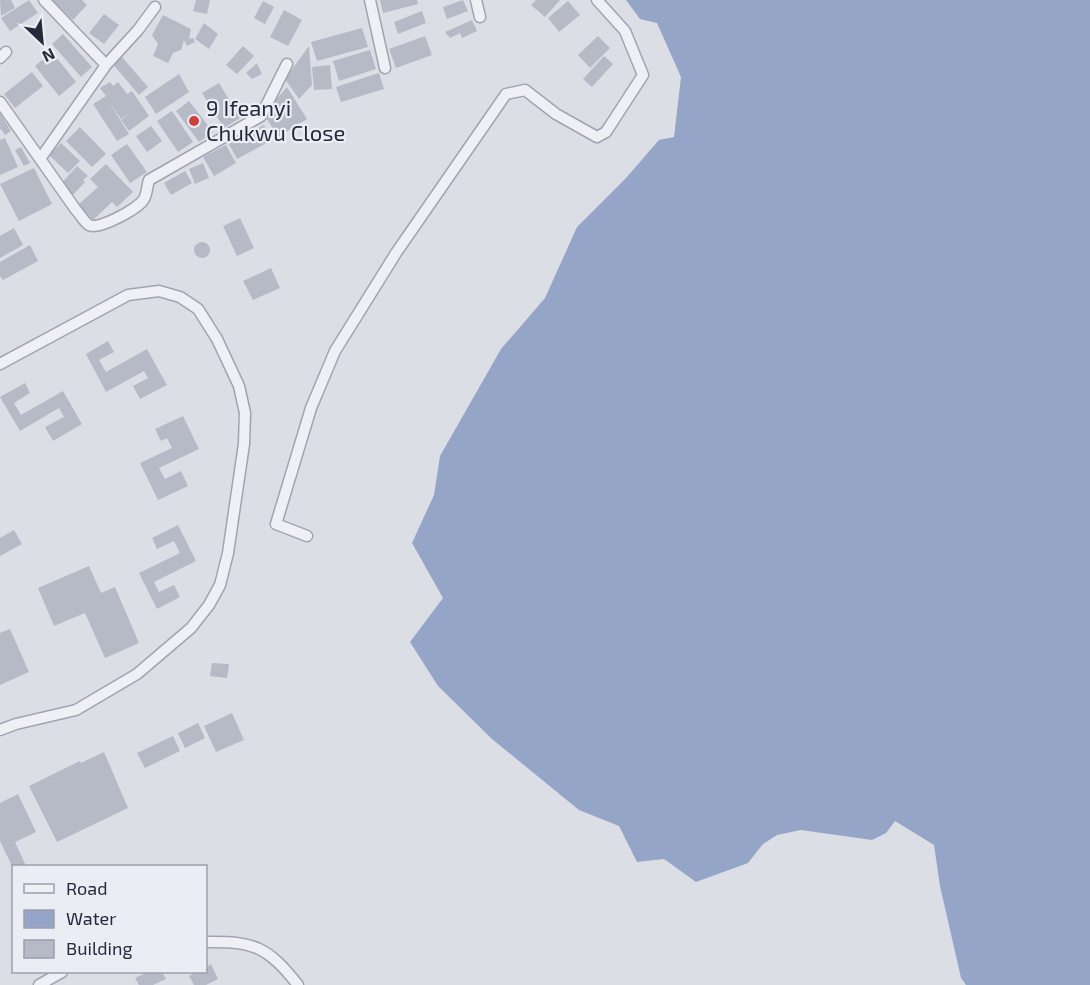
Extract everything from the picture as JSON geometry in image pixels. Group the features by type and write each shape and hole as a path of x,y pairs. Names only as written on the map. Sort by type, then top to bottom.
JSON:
{"street":[{"path":"44,0 106,65"},
{"path":"370,0 385,68"},
{"path":"476,0 480,17"},
{"path":"307,536 276,524 311,408 331,361 396,253 506,94 525,90 556,114 597,137 606,132 643,75 625,32 597,0"},
{"path":"40,159 106,65 138,30 155,7"},
{"path":"0,102 76,210 90,225 96,226 105,224 141,203 145,198 149,180 261,116 287,64"},
{"path":"0,364 128,295 159,291 180,297 198,309 217,339 239,386 245,413 244,444 228,552 220,585 191,628 137,674 76,710 0,730"},
{"path":"207,942 234,941 258,948 276,959 298,985"},
{"path":"39,985 60,973"}],"water":[{"path":"626,0 1090,0 1090,985 966,985 961,978 940,886 934,845 895,821 886,833 872,840 801,830 777,835 763,844 748,863 696,882 664,859 637,862 619,826 579,810 492,739 438,686 410,642 443,598 412,543 434,495 440,456 501,349 545,298 577,227 626,178 659,140 674,137 681,77 657,23 640,19"}],"building":[{"path":"0,0 11,0 15,8 1,16"},
{"path":"29,0 38,13 10,31 1,18"},
{"path":"52,0 82,0 87,5 73,20"},
{"path":"196,0 210,0 207,14 193,11"},
{"path":"380,0 417,0 418,4 383,13"},
{"path":"463,0 468,11 447,19 443,7"},
{"path":"536,0 560,0 545,17 531,5"},
{"path":"263,1 274,7 265,24 254,18"},
{"path":"568,1 580,15 559,32 548,18"},
{"path":"284,10 302,20 288,46 270,37"},
{"path":"422,11 426,23 398,34 394,22"},
{"path":"104,14 119,25 104,44 89,33"},
{"path":"163,15 191,29 189,39 193,38 195,42 187,46 184,40 181,50 173,53 168,63 153,56 158,44 152,35"},
{"path":"472,20 477,31 462,38 460,33 450,38 445,32"},
{"path":"204,23 218,34 209,49 195,39"},
{"path":"362,28 368,47 317,61 311,42"},
{"path":"63,34 92,67 81,77 52,44"},
{"path":"425,36 432,55 396,68 389,49"},
{"path":"598,36 610,48 590,68 578,55"},
{"path":"243,46 254,56 237,74 226,65"},
{"path":"309,46 312,85 299,99 285,79"},
{"path":"370,50 376,69 339,81 333,61"},
{"path":"52,52 76,82 59,96 35,66"},
{"path":"121,56 148,87 139,95 112,63"},
{"path":"604,56 613,64 592,87 583,79"},
{"path":"257,63 262,74 252,79 246,73"},
{"path":"330,65 332,89 314,90 312,67"},
{"path":"32,72 43,86 15,108 4,94"},
{"path":"379,73 384,89 341,102 336,87"},
{"path":"179,74 189,92 156,114 145,97"},
{"path":"110,82 113,86 118,82 127,94 132,91 149,116 129,131 121,120 130,113 121,119 109,102 129,134 117,141 93,104 106,96 100,88"},
{"path":"219,83 240,118 224,128 202,93"},
{"path":"287,87 307,119 278,137 264,114"},
{"name":"9 Ifeanyi Chukwu Close","path":"189,101 213,132 199,142 176,111"},
{"path":"172,111 193,142 178,152 157,121"},
{"path":"0,113 11,131 5,135 0,130"},
{"path":"264,125 272,140 237,159 229,144"},
{"path":"151,126 162,141 147,152 136,136"},
{"path":"80,127 106,154 92,167 66,141"},
{"path":"5,138 18,167 0,175 0,140"},
{"path":"61,143 80,161 68,173 49,155"},
{"path":"127,144 147,172 130,183 111,155"},
{"path":"226,145 236,163 214,176 203,157"},
{"path":"21,147 30,163 24,166 15,150"},
{"path":"203,163 209,178 195,184 189,169"},
{"path":"106,164 133,192 117,207 112,202 93,220 78,205 98,187 90,179"},
{"path":"77,166 88,176 71,197 59,186"},
{"path":"34,168 52,204 19,221 0,184"},
{"path":"185,171 192,183 171,195 164,183"},
{"path":"240,218 254,248 237,256 223,226"},
{"path":"14,228 23,245 0,258 0,236"},
{"path":"199,242 205,242 210,250 208,256 199,258 194,253 194,247"},
{"path":"30,245 38,261 3,280 0,276 0,262"},
{"path":"271,268 280,288 253,300 243,281"},
{"path":"108,341 114,352 99,360 106,372 147,349 167,385 140,399 133,386 148,378 144,371 106,392 86,354"},
{"path":"25,383 30,393 14,403 21,415 63,391 82,424 53,441 45,427 64,417 59,408 20,431 0,397"},
{"path":"183,416 199,449 159,468 165,479 181,471 188,486 158,500 140,463 172,448 167,438 161,441 155,429"},
{"path":"178,525 196,561 154,582 159,592 174,585 180,597 157,609 139,573 180,553 174,541 157,549 152,538"},
{"path":"14,530 22,544 0,556 0,538"},
{"path":"89,566 101,593 115,587 139,643 105,658 85,613 54,626 38,588"},
{"path":"10,629 29,672 0,685 0,633"},
{"path":"212,663 229,664 227,678 210,676"},
{"path":"232,713 244,740 216,752 204,726"},
{"path":"198,723 205,738 185,748 178,733"},
{"path":"173,736 180,751 145,768 137,753"},
{"path":"104,752 128,808 57,842 29,786"},
{"path":"18,794 36,832 15,842 26,865 12,866 0,841 0,803"},
{"path":"211,964 218,979 206,985 194,985 189,976 195,973 207,973 207,966"},
{"path":"146,973 163,973 166,979 153,985 139,985 135,978"}],"place":[{"name":"9 Ifeanyi Chukwu Close","path":"194,121"}]}
